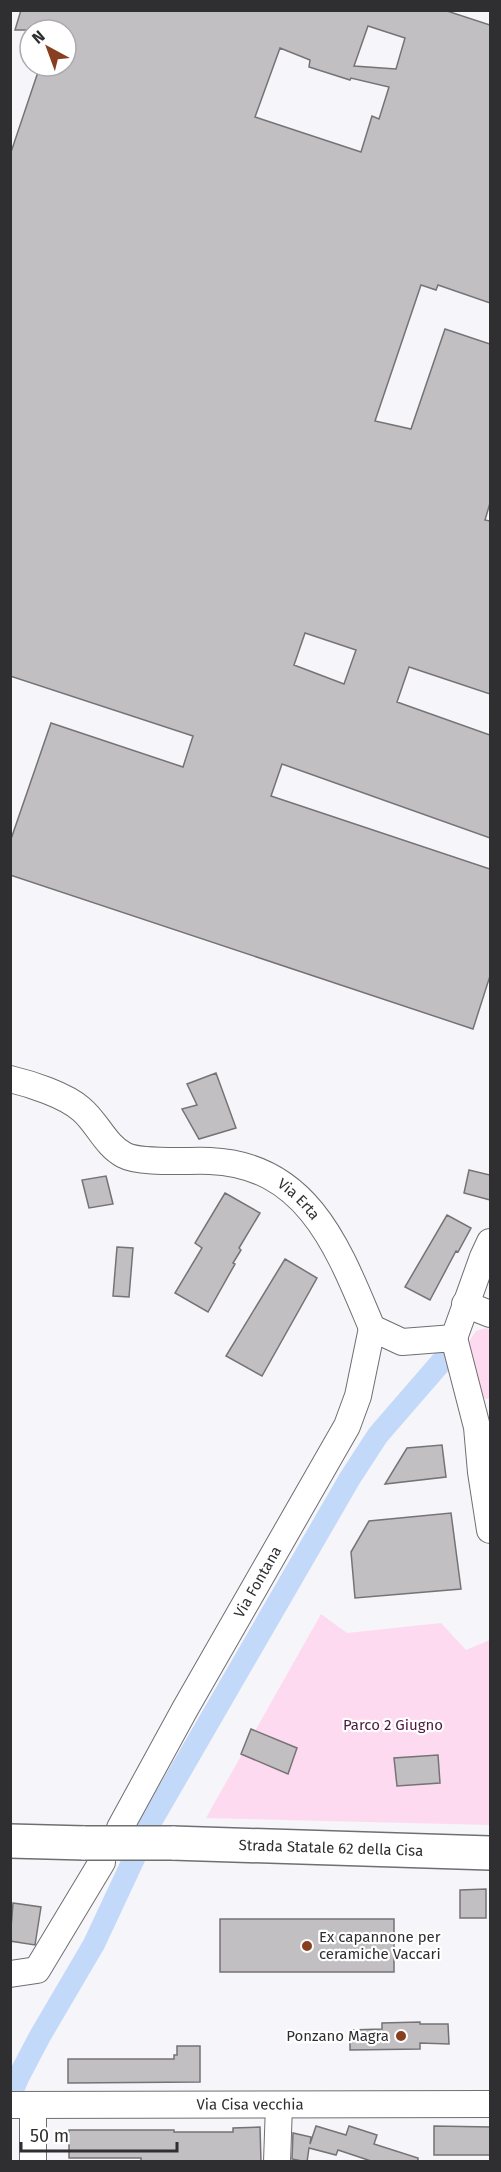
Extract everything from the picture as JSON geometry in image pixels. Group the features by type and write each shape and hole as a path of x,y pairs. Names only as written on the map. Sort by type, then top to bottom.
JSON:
{"main road":[{"path":"10,1841 93,1852"},
{"name":"Strada Statale 62 della Cisa","path":"93,1852 172,1843 490,1853"}],"street":[{"name":"Via Erta","path":"10,1079 37,1086 80,1108 111,1146 126,1156 213,1161 251,1167 279,1181 303,1202 325,1227 337,1248 372,1328"},
{"path":"490,1242 454,1338 484,1423 481,1472 490,1530"},
{"path":"465,1304 490,1314"},
{"path":"372,1328 402,1342 454,1338"},
{"name":"Via Fontana","path":"120,1828 347,1426 358,1396 372,1328"},
{"path":"10,1974 37,1971 93,1852"},
{"name":"Via Cisa vecchia","path":"20,2105 490,2104"},
{"path":"20,2105 33,2162"},
{"path":"277,2162 279,2105"}],"green space":[{"path":"486,1328 490,1330 490,1398 486,1399 477,1391 468,1343 476,1331"},
{"name":"Parco 2 Giugno","path":"321,1614 347,1633 441,1623 466,1650 490,1640 490,1825 206,1818"}],"building":[{"path":"21,10 444,10 490,25 490,303 438,285 436,290 421,285 375,421 411,429 445,329 490,344 490,503 485,520 490,521 490,694 409,667 397,702 490,735 490,838 282,764 271,796 490,869 490,976 473,1029 10,875 10,842 51,723 183,767 193,736 10,676 10,155 36,78 78,78 78,18 19,18","holes":["368,26 405,38 396,69 354,66","280,48 310,60 309,67 350,80 351,78 389,87 379,119 372,116 361,152 255,117","305,633 356,650 344,684 294,665"]},
{"path":"216,1073 236,1128 199,1139 182,1109 197,1105 187,1084"},
{"path":"469,1170 490,1175 490,1200 464,1193"},
{"path":"106,1176 113,1204 89,1208 82,1180"},
{"path":"225,1193 260,1213 239,1248 241,1250 233,1263 235,1264 208,1312 175,1293 202,1248 195,1243"},
{"path":"447,1215 471,1228 430,1300 405,1287"},
{"path":"117,1247 133,1248 129,1297 113,1296"},
{"path":"285,1259 317,1278 262,1376 226,1356"},
{"path":"442,1445 446,1477 385,1484 407,1448"},
{"path":"451,1513 461,1589 355,1598 351,1552 369,1521"},
{"path":"251,1729 297,1748 288,1774 241,1754"},
{"path":"438,1755 440,1783 397,1786 394,1758"},
{"path":"486,1889 486,1918 460,1918 460,1890"},
{"path":"13,1903 41,1907 35,1945 10,1941"},
{"name":"Ex capannone per ceramiche Vaccari","path":"220,1919 394,1919 394,1972 220,1972"},
{"path":"420,2022 420,2024 448,2024 449,2044 420,2043 420,2049 350,2050 350,2030 382,2029 382,2023"},
{"path":"177,2046 200,2046 200,2082 68,2083 68,2059 174,2059 174,2055 177,2055"},
{"path":"316,2126 346,2135 349,2126 377,2135 374,2144 418,2158 418,2162 374,2162 338,2150 336,2155 309,2148 307,2162 292,2159 293,2133 311,2137 310,2144"},
{"path":"434,2126 490,2127 490,2155 434,2155"},
{"path":"260,2127 261,2162 141,2162 141,2158 69,2158 69,2130 233,2132 233,2128"}],"waterway":[{"path":"10,2097 40,2036 94,1944 152,1820 350,1478 378,1435 443,1360"}],"place":[{"name":"Ex capannone per ceramiche Vaccari","path":"307,1946"},
{"name":"Ponzano Magra","path":"401,2036"}]}
